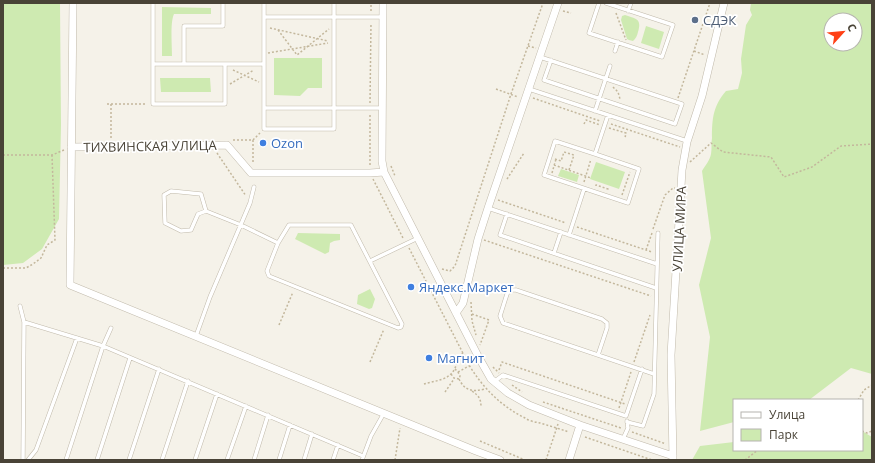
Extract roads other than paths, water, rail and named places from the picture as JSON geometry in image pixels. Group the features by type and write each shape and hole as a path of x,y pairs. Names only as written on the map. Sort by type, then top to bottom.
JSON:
{"street":[{"name":"ТИХВИНСКАЯ УЛИЦА","path":"72,3 71,147 227,145 251,173 384,172"},
{"path":"383,3 382,161 384,172 478,356 491,378 508,393 529,405 673,458"},
{"path":"456,313 463,304 478,238 529,89 539,53 558,3"},
{"name":"УЛИЦА МИРА","path":"673,458 672,355 682,170 687,142 702,96 724,3"},
{"path":"71,147 70,285 500,460"},
{"path":"569,460 580,425"}],"lane":[{"path":"153,3 153,104 225,104 225,64"},
{"path":"184,64 184,26 223,26 222,3"},
{"path":"264,3 264,129 334,129 334,3"},
{"path":"599,3 589,33 662,57 673,25 606,3"},
{"path":"628,11 631,3"},
{"path":"264,17 383,17"},
{"path":"615,51 618,42"},
{"path":"539,53 551,60 682,104 675,124 544,80 551,60"},
{"path":"153,64 264,64"},
{"path":"595,111 608,79 610,66"},
{"path":"529,89 687,142"},
{"path":"264,108 383,108"},
{"path":"594,154 608,115"},
{"path":"555,141 594,154 639,169 628,203 544,175 555,141"},
{"path":"196,336 210,297 250,203 254,187"},
{"path":"569,235 583,188"},
{"path":"206,211 201,194 170,191 164,195 165,223 181,231 191,230 198,214 206,211 241,225 278,243"},
{"path":"488,208 657,264"},
{"path":"507,214 500,235 656,288"},
{"path":"351,224 402,324 401,328 386,324 270,276 267,271 278,243 288,225 351,224"},
{"path":"554,253 561,232"},
{"path":"627,422 643,426 654,394 658,233"},
{"path":"370,261 418,238"},
{"path":"598,355 607,328 607,323 602,319 516,290 510,290 507,294 500,316 503,323 654,374"},
{"path":"20,306 24,322 23,460"},
{"path":"24,322 103,346 338,445 363,458 371,436 384,413"},
{"path":"66,460 103,346 111,328"},
{"path":"28,460 36,450 77,338"},
{"path":"97,460 130,358"},
{"path":"623,439 628,428 626,416 642,369"},
{"path":"129,460 159,370"},
{"path":"495,381 503,375 626,416"},
{"path":"162,460 188,381"},
{"path":"194,460 217,394"},
{"path":"227,460 246,406"},
{"path":"254,460 268,416"},
{"path":"279,460 290,425"},
{"path":"304,460 312,434"},
{"path":"333,460 338,445"}],"place":[{"name":"СДЭК","path":"695,20"},
{"name":"Ozon","path":"263,143"},
{"name":"Яндекс.Маркет","path":"411,287"},
{"name":"Магнит","path":"429,358"}]}
